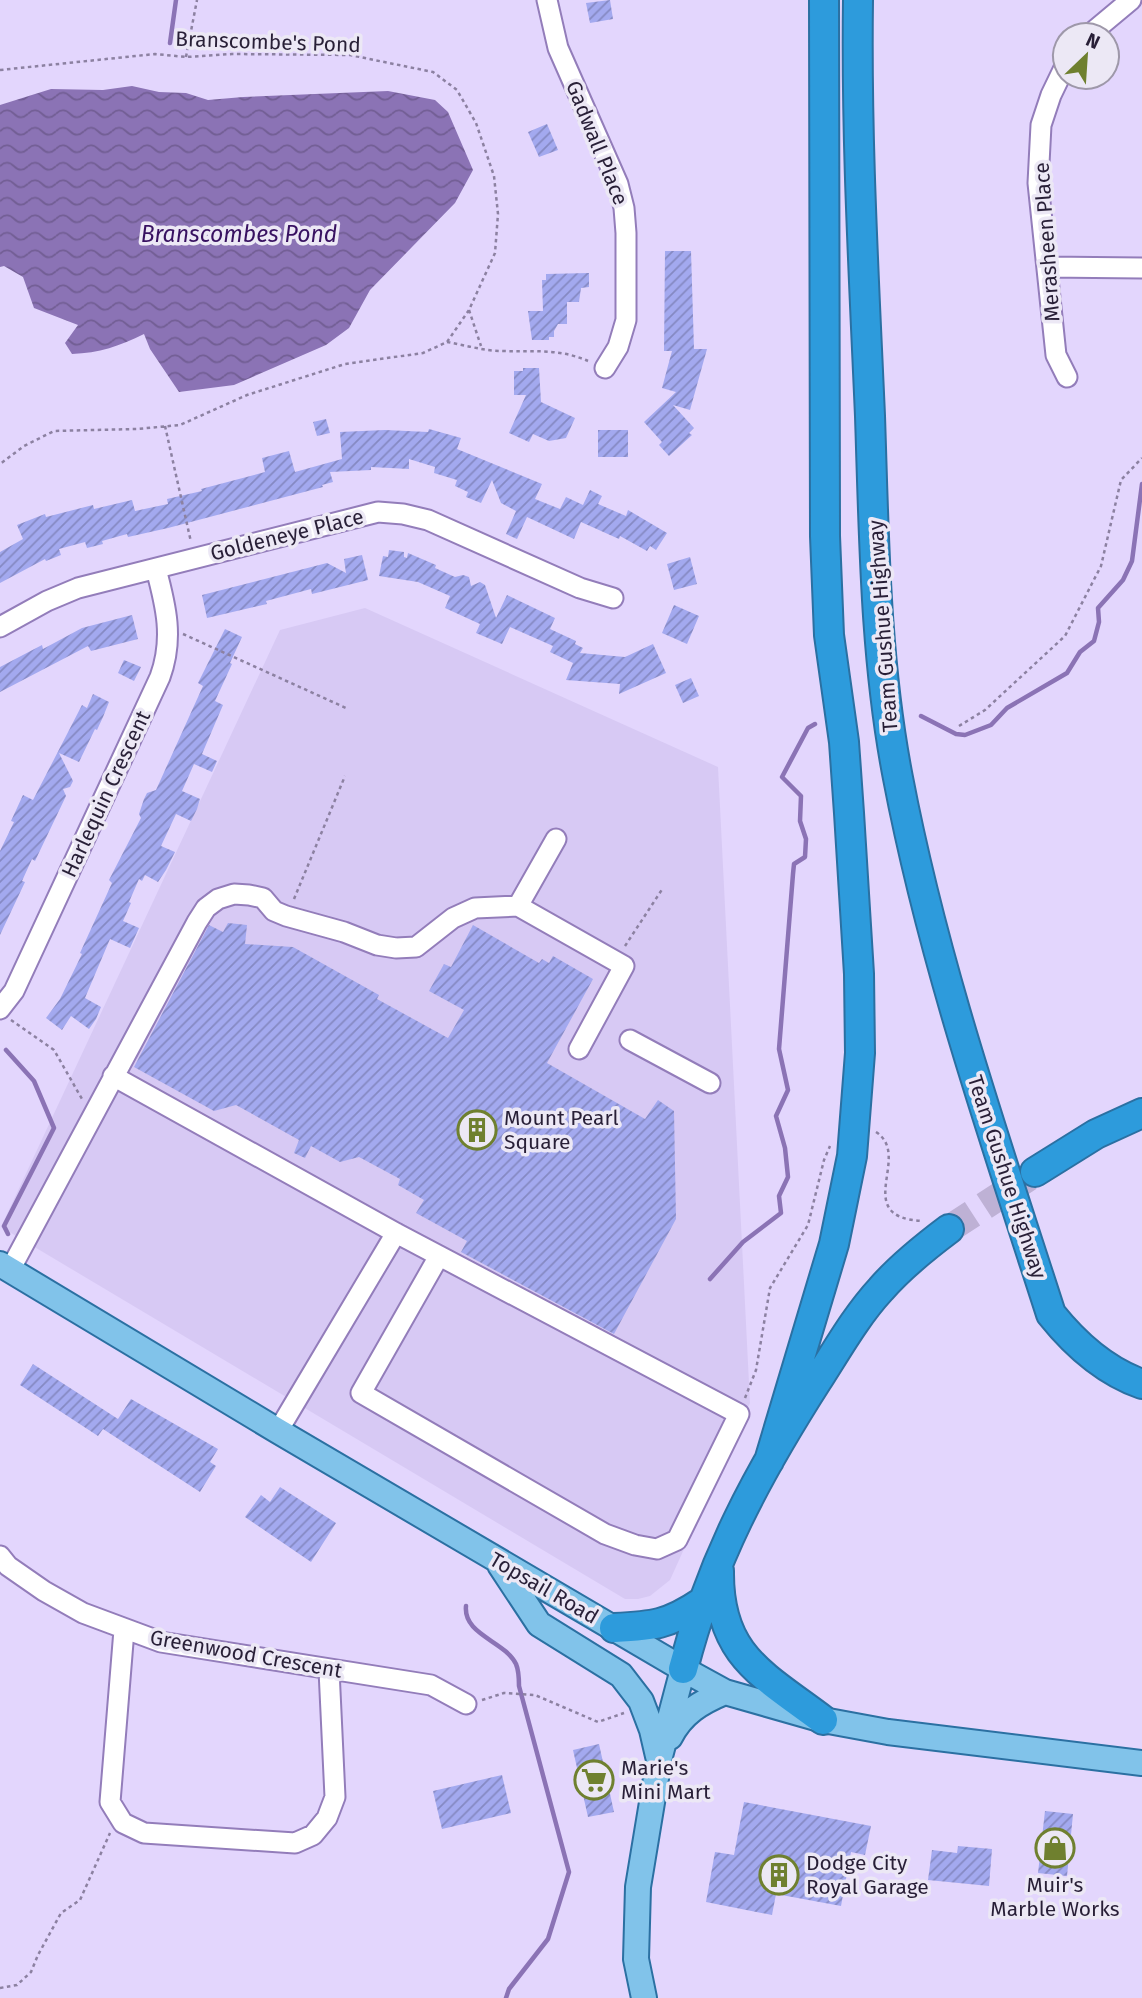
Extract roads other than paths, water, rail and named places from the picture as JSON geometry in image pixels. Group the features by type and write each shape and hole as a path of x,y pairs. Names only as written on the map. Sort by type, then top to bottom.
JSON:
{"highway":[{"path":"769,1461 834,1244 852,1156 860,1053 859,974 844,742 829,635 825,536 824,0"},
{"name":"Team Gushue Highway","path":"858,0 863,259 875,538 884,692 897,776 915,860 967,1051 1051,1314 1077,1343 1099,1362 1142,1384"},
{"path":"1035,1172 1096,1134 1142,1113"},
{"path":"683,1669 702,1602 719,1558 769,1461 851,1329 880,1289 917,1254 938,1225"},
{"path":"719,1558 718,1596 724,1621 739,1651 756,1669 823,1720"},
{"path":"614,1629 656,1626 681,1617 702,1602"}],"main road":[{"name":"Topsail Road","path":"5,1267 278,1432 725,1692 823,1720 888,1732 1142,1763"},
{"path":"497,1560 539,1624 621,1675 641,1701 659,1760"},
{"path":"645,1998 636,1959 638,1887 659,1760 683,1669"},
{"path":"659,1760 677,1724 691,1709 725,1692"}],"street":[{"name":"Gadwall Place","path":"547,0 558,48 618,184 624,208 626,320 618,347 605,368"},
{"path":"1106,21 1131,0"},
{"name":"Merasheen Place","path":"1053,91 1041,125 1038,183 1056,355 1067,377"},
{"path":"1047,267 1142,268"},
{"name":"Goldeneye Place","path":"0,627 47,601 78,588 366,514 390,512 428,520 580,588 613,598"},
{"name":"Harlequin Crescent","path":"4,1014 160,677 167,653 168,631 166,606 156,569"},
{"path":"518,906 556,839"},
{"path":"5,1267 90,1119 197,922 206,908 218,899 234,894 263,898 274,911 286,916 344,932 377,945 396,948 415,947 453,918 475,908 518,906 624,966 579,1049"},
{"path":"630,1040 710,1083"},
{"path":"113,1076 396,1233 739,1414 677,1540 657,1549 635,1545 605,1534 361,1393 439,1256"},
{"path":"278,1432 396,1233"},
{"name":"Greenwood Crescent","path":"0,1556 8,1566 44,1591 83,1613 161,1642 431,1685 466,1704"},
{"path":"124,1630 110,1802 123,1823 144,1833 295,1843 313,1835 327,1818 335,1797 330,1670"}],"water":[{"name":"Branscombes Pond","path":"132,86 159,92 186,93 208,100 388,91 435,100 448,112 473,170 455,203 370,290 349,328 326,345 234,385 179,392 150,349 144,334 109,348 72,354 65,343 78,325 34,308 23,277 4,266 0,267 0,105 51,89 103,90"}],"waterway":[{"path":"170,43 176,0"},
{"path":"921,716 956,734 965,735 991,725 1007,708 1067,673 1080,652 1094,641 1099,622 1098,608 1123,580 1132,561 1142,484"},
{"path":"710,1279 743,1242 781,1213 779,1196 788,1177 785,1148 776,1116 788,1090 779,1049 794,864 805,857 806,839 800,821 801,796 782,777 808,728 815,724"},
{"path":"6,1050 34,1081 54,1128 4,1226 8,1234"},
{"path":"466,1606 471,1624 511,1656 516,1664 519,1686 569,1872 548,1939 509,1989 506,1998"}],"tunnel":[{"path":"949,1229 1029,1177"}],"place":[{"name":"Mount Pearl Square","path":"477,1130"},
{"name":"Marie's Mini Mart","path":"594,1780"},
{"name":"Muir's Marble Works","path":"1055,1848"},
{"name":"Dodge City Royal Garage","path":"779,1875"}]}
